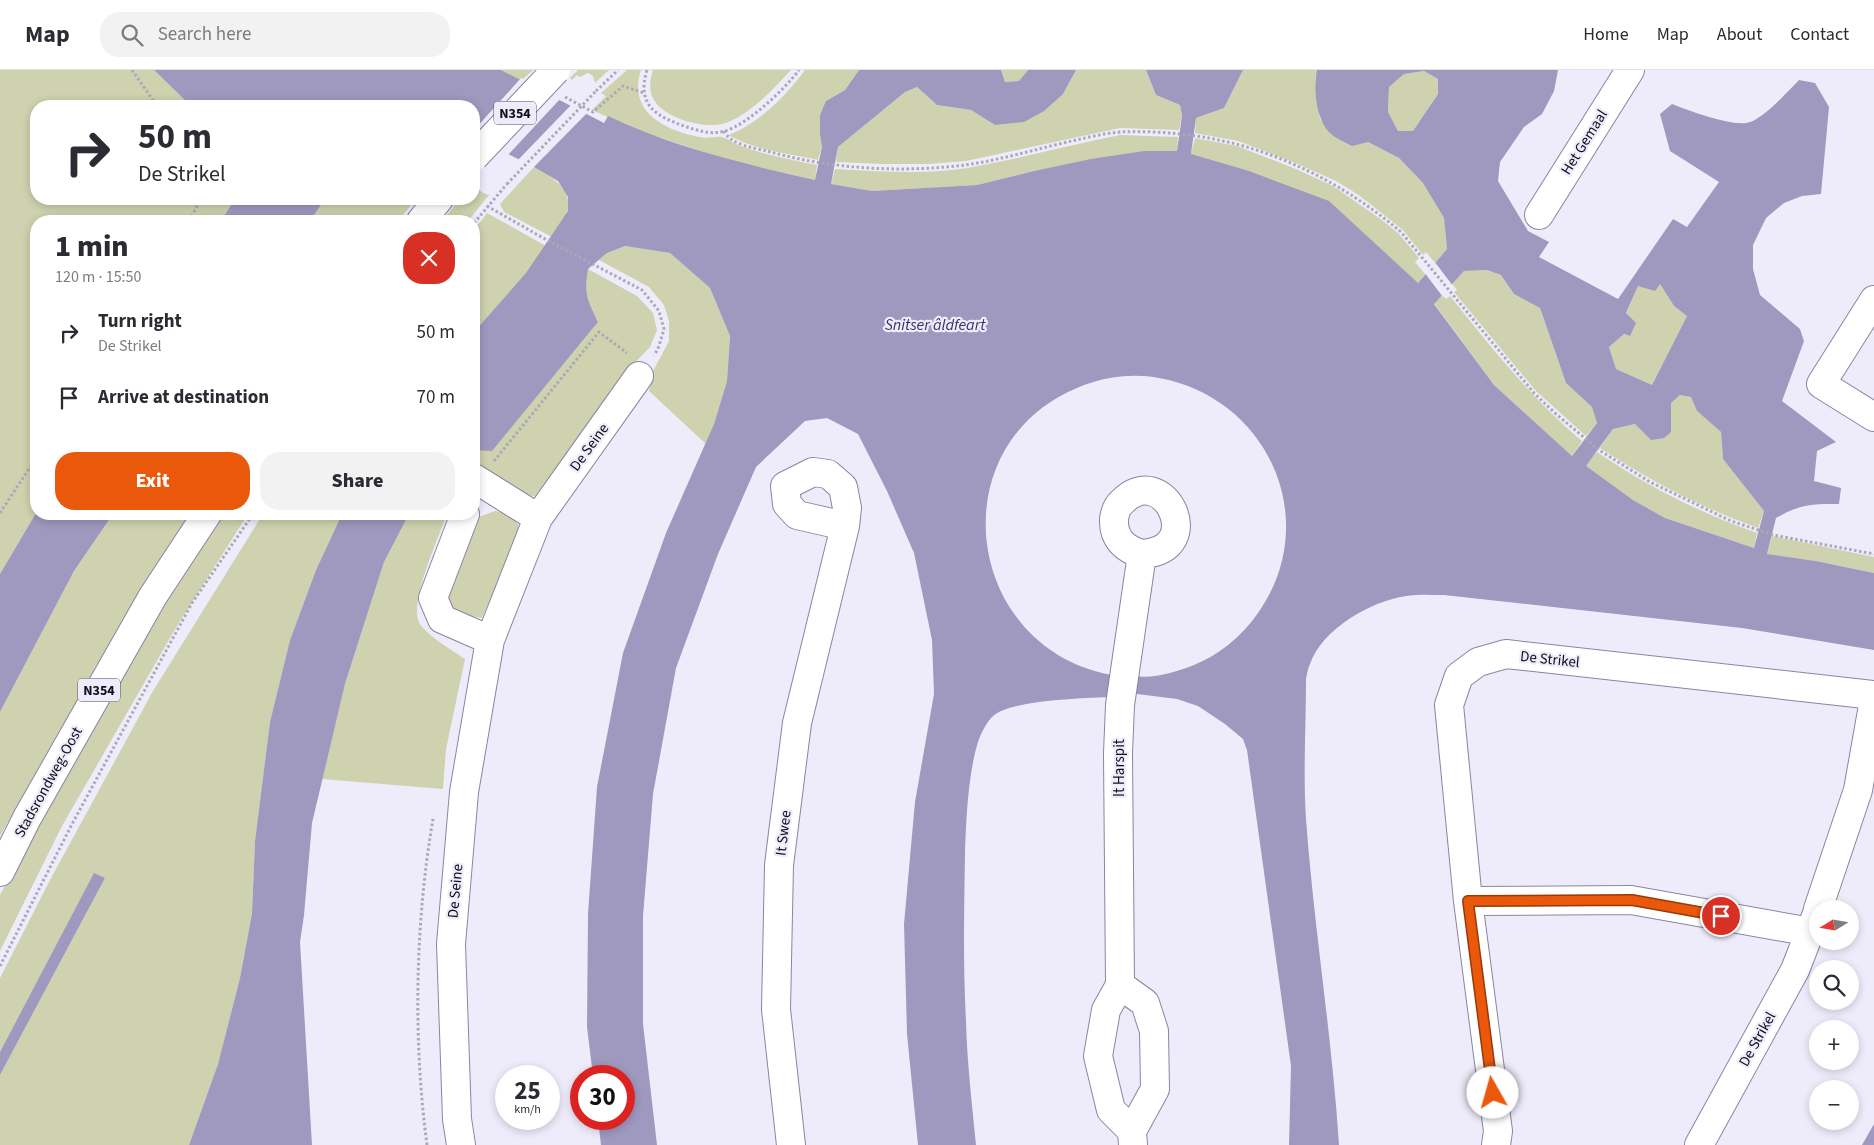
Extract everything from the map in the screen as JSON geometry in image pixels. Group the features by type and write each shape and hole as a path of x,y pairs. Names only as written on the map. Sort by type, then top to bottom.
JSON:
{"street":[{"name":"Het Gemaal","path":"1539,215 1630,70"},
{"name":"N354","path":"480,152 557,82"},
{"path":"426,215 434,205"},
{"path":"1874,300 1821,384 1874,417"},
{"name":"De Seine","path":"461,1145 457,1119 451,944 464,792 490,640 538,518 642,371"},
{"path":"480,486 538,518"},
{"name":"Stadsrondweg-Oost","path":"0,872 27,818 153,596 203,520"},
{"path":"463,520 433,598 442,619 490,640"},
{"name":"It Swee","path":"791,1145 776,1009 779,865 797,723 845,526"},
{"name":"It Harspit","path":"1120,984 1145,1004 1154,1031 1155,1089 1132,1138 1112,1110 1098,1056 1106,1010 1120,984 1118,753 1120,705 1142,554"},
{"name":"De Strikel","path":"1496,1145 1498,1132 1468,901 1448,705 1459,676 1478,662 1506,654 1874,695"},
{"name":"De Strikel","path":"1821,900 1858,790 1874,700"},
{"path":"1468,901 1632,900 1809,916"},
{"name":"De Strikel","path":"1699,1145 1795,970 1809,933"}],"path":[{"path":"132,70 153,100"},
{"path":"480,215 507,184 618,70"},
{"path":"647,70 644,78 646,102 663,118 702,132 724,132 737,126 776,96 798,70"},
{"path":"557,82 593,112 623,86 644,93"},
{"path":"724,132 728,138 741,144 776,154 818,162 836,165 929,168 967,165 1089,137 1120,132 1178,134 1237,143 1298,166 1334,184 1401,232 1534,393 1598,450 1678,497 1731,521 1758,531 1874,554"},
{"path":"480,477 599,332 642,371 658,349 664,329 659,311 642,290 487,206"},
{"path":"0,513 30,467"},
{"path":"0,966 71,826 192,603 250,520"}],"green space":[{"path":"0,70 154,70 185,100 30,100 30,205 231,205 225,215 30,215 30,520 32,520 0,574"},
{"path":"501,70 533,70 521,81"},
{"path":"578,70 609,70 595,83 593,76 588,73 580,77 577,75 572,80 570,78"},
{"path":"627,70 641,70 638,85 639,97 644,108 662,124 686,134 702,138 722,137 752,150 817,165 815,180 731,161 637,130 592,110 606,96 601,93"},
{"path":"653,70 791,70 762,100 736,119 718,125 708,125 697,124 676,117 659,107 650,89"},
{"path":"805,70 859,70 845,90 826,101 820,135 822,147 818,160 761,148 729,135 751,124 771,108"},
{"path":"1001,70 1028,70 1019,81 1005,82"},
{"path":"1076,70 1146,70 1156,95 1180,105 1182,116 1179,130 1120,128 966,161 929,164 836,162 838,147 905,92 917,87 937,105 971,110 995,125 1063,94"},
{"path":"1243,70 1317,70 1315,80 1320,119 1331,134 1368,142 1399,158 1423,183 1444,218 1447,249 1435,263 1426,252 1423,255 1403,230 1360,196 1336,181 1238,141 1195,133 1196,118 1224,108"},
{"path":"1424,71 1438,79 1438,94 1413,131 1398,131 1388,112 1389,87 1404,74"},
{"path":"1120,135 1178,137 1177,151 1144,151 1034,171 977,185 872,191 831,184 835,169 902,172 968,168"},
{"path":"1195,138 1237,146 1333,186 1399,234 1419,258 1415,262 1425,274 1418,283 1191,154"},
{"path":"534,167 553,178 567,195 567,213 552,237 504,212 500,204"},
{"path":"480,190 489,195 473,215 447,215 455,205 480,205"},
{"path":"321,205 411,205 403,215 314,215"},
{"path":"487,213 546,246 527,273 480,325 480,222"},
{"path":"625,246 670,253 710,288 730,336 727,381 706,444 649,391 652,373 669,341 669,321 664,305 649,287 599,260 607,253"},
{"path":"588,269 637,296 653,313 657,330 650,347 625,373 535,496 516,495 480,473 480,450 492,450 598,322 587,297"},
{"path":"1487,270 1501,275 1514,294 1540,308 1566,383 1592,407 1597,423 1586,436 1536,391 1454,292 1457,290 1452,284 1464,271"},
{"path":"1660,284 1674,306 1687,316 1652,385 1616,369 1609,347 1624,334 1630,336 1626,314 1638,286"},
{"path":"1442,295 1446,299 1450,296 1528,389 1582,441 1572,456 1494,385 1434,303"},
{"path":"1680,395 1691,397 1697,411 1721,432 1723,459 1764,511 1758,528 1717,512 1677,493 1638,472 1600,448 1613,429 1635,424 1651,439 1671,432 1671,403"},
{"path":"1597,452 1674,498 1715,517 1757,533 1754,548 1665,518 1633,500 1585,466"},
{"path":"495,511 511,513 521,530 482,618 450,610 446,604 452,582 475,520 480,520 480,517"},
{"path":"109,520 186,520 141,588 0,836 0,712 74,571"},
{"path":"215,520 244,520 177,626 62,826 0,951 0,895 133,651"},
{"path":"259,520 339,520 316,570 290,640 270,722 255,841 252,912 240,978 218,1064 189,1145 0,1145 0,1075 105,878 94,874 0,1052 0,978 50,880 153,691"},
{"path":"406,520 445,520 421,586 417,615 420,624 429,634 465,659 446,749 443,789 322,779 345,684 384,562"},
{"path":"1772,536 1874,557 1874,573 1816,561 1767,554"}],"water":[{"name":"Snitser âldfeart","path":"154,70 501,70 604,123 608,116 683,146 735,161 815,180 822,147 820,115 826,101 845,90 859,70 1001,70 1005,82 1019,81 1028,70 1076,70 1063,94 1044,111 1024,122 995,125 971,110 937,105 917,87 905,92 838,147 831,184 872,191 977,185 1091,159 1144,151 1177,151 1182,116 1180,105 1156,95 1146,70 1243,70 1224,108 1196,118 1191,154 1249,171 1329,201 1418,283 1447,249 1444,218 1423,183 1399,158 1368,142 1352,146 1331,134 1322,121 1317,104 1315,86 1317,70 1558,70 1554,91 1542,114 1524,127 1500,162 1498,181 1528,231 1549,242 1539,257 1618,299 1673,219 1687,227 1719,182 1670,151 1660,114 1672,104 1719,120 1746,123 1766,112 1799,80 1815,83 1829,107 1821,194 1802,196 1784,203 1766,218 1753,245 1753,269 1760,295 1800,329 1804,341 1782,401 1836,442 1817,451 1814,481 1841,488 1839,504 1806,506 1776,518 1767,554 1816,561 1874,573 1874,650 1742,628 1444,595 1415,595 1392,599 1363,610 1336,628 1316,651 1309,666 1306,679 1305,784 1309,860 1332,1063 1339,1145 1289,1145 1291,1066 1247,750 1243,739 1198,706 1177,699 1137,694 1135,676 1150,677 1165,674 1203,661 1229,644 1252,621 1277,577 1285,540 1284,503 1274,468 1256,437 1230,410 1198,390 1159,378 1138,376 1107,379 1077,388 1033,416 1003,454 988,497 987,543 999,588 1025,627 1062,657 1112,675 1111,697 1049,701 1015,706 993,716 981,735 972,768 968,798 964,896 967,1036 976,1145 918,1145 907,1034 904,924 915,802 934,694 932,640 914,553 887,491 858,434 827,418 805,421 756,467 718,554 676,668 653,794 643,916 643,1024 657,1145 601,1145 599,1130 635,1130 635,1065 592,1065 587,1027 588,914 597,787 623,653 666,533 714,424 727,381 730,336 710,288 670,253 625,246 607,253 588,269 587,297 598,322 492,451 480,450 480,325 526,273 568,211 568,197 558,181 480,140 480,100 185,100","holes":["1424,71 1438,79 1438,94 1413,131 1398,131 1388,112 1389,87 1404,74","1487,270 1501,275 1514,294 1540,308 1566,383 1592,407 1597,423 1572,456 1494,385 1434,304 1464,271","1660,284 1674,306 1687,316 1652,385 1616,369 1609,347 1624,334 1630,336 1636,323 1626,313 1638,286 1655,291","1680,395 1691,397 1697,411 1721,432 1723,459 1764,511 1754,548 1665,518 1633,500 1586,466 1613,429 1635,424 1651,440 1664,438 1671,432 1671,403"]},
{"path":"231,205 321,205 314,215 225,215"},
{"path":"32,520 109,520 74,571 0,712 0,574"},
{"path":"339,520 406,520 384,562 345,684 312,823 300,942 312,1145 189,1145 218,1064 240,978 252,913 255,841 270,722 290,640 316,570"},
{"path":"94,873 105,878 0,1075 0,1052"},
{"path":"1874,1124 1874,1145 1862,1145"}],"pier":[{"path":"521,78 561,98 507,156 480,143 480,123"},
{"path":"572,104 588,112 532,169 517,161"},
{"path":"1434,261 1453,286 1443,297 1424,272"}],"route":[{"path":"1493,1093 1468,901 1632,900 1721,916"}]}
